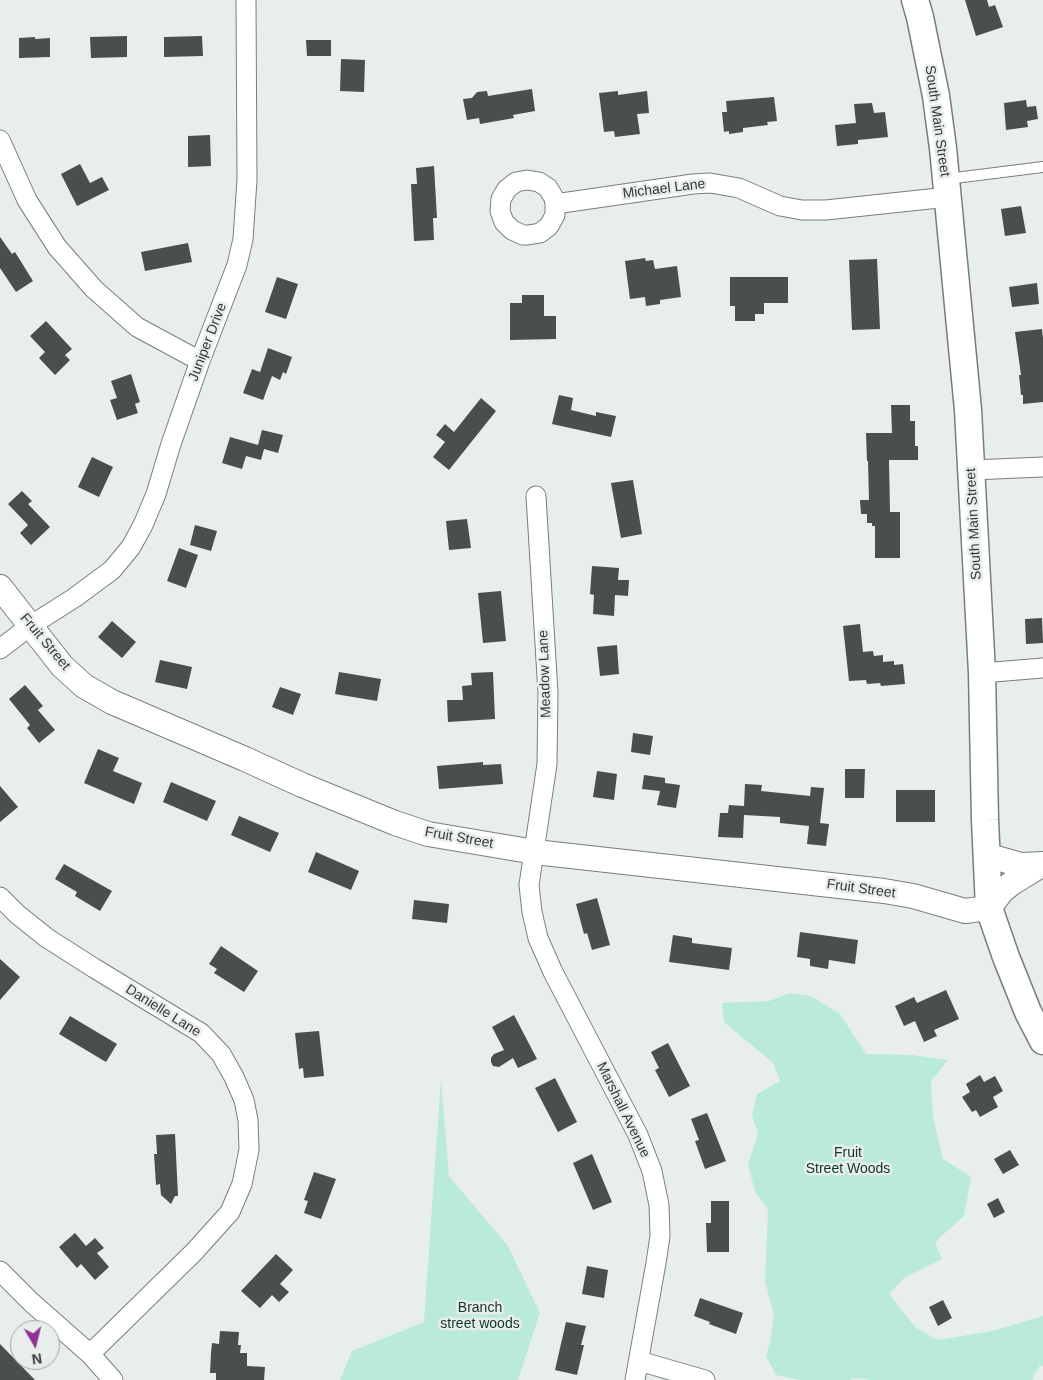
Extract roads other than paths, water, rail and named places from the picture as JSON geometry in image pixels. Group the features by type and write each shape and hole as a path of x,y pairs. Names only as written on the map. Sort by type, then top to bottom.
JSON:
{"main road":[{"name":"South Main Street","path":"915,0 936,96 943,148 968,410 982,673 989,908 1028,1012 1043,1041"}],"street":[{"name":"Juniper Drive","path":"30,626 74,598 112,570 130,547 143,525 156,494 200,361 237,265 243,239 247,180 246,0"},
{"path":"0,140 32,208 57,247 94,289 137,327 200,361"},
{"name":"Michael Lane","path":"556,204 675,185 710,183 739,188 780,206 802,210 826,210 947,188"},
{"path":"971,470 1043,467"},
{"name":"Meadow Lane","path":"535,852 546,764 548,693 536,496"},
{"name":"Fruit Street","path":"0,588 62,666 84,686 112,702 302,785 395,823 428,834 535,852 884,891 914,896 965,911 989,908"},
{"path":"0,649 30,626"},
{"path":"982,673 1043,668"},
{"name":"Marshall Avenue","path":"535,852 530,885 532,912 538,938 558,981 638,1135 652,1171 659,1205 660,1236 635,1380"},
{"path":"986,856 1021,865 1043,864"},
{"path":"989,908 1002,891 1012,882 1043,864"},
{"name":"Danielle Lane","path":"0,897 17,914 47,938 201,1033 221,1054 234,1077 244,1100 248,1120 249,1150 242,1184 230,1212 187,1259 90,1354"},
{"path":"0,1271 31,1302 90,1354 113,1380"},
{"path":"639,1361 705,1380"}],"lane":[{"path":"947,188 1043,167"}],"park label":[{"name":"Fruit Street Woods","path":"848,1162"},
{"name":"Branch street woods","path":"480,1316"}]}
